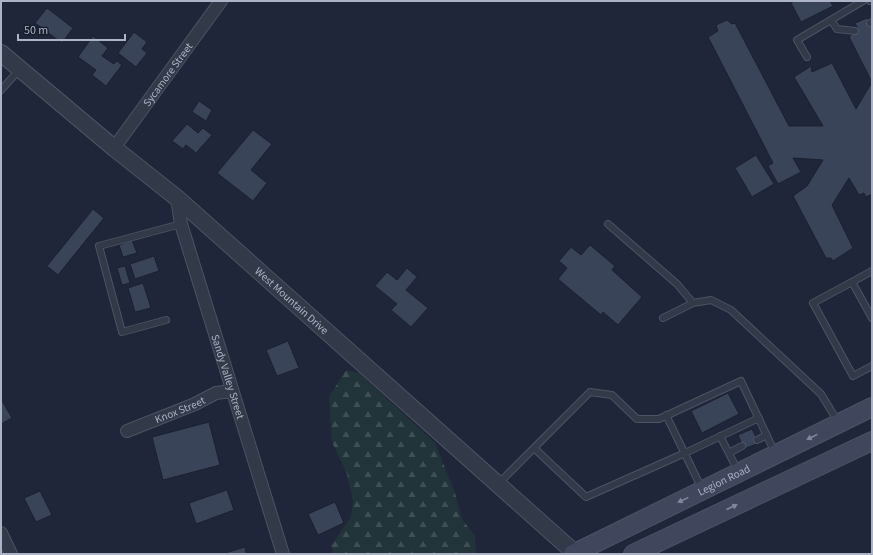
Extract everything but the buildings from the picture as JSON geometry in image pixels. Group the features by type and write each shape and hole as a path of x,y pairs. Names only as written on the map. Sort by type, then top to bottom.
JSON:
{"main road":[{"name":"Legion Road","path":"575,554 872,407"},
{"path":"633,554 872,441"}],"street":[{"name":"Sycamore Street","path":"114,148 221,1"},
{"name":"West Mountain Drive","path":"1,53 114,148 177,198 575,554"},
{"name":"Sandy Valley Street","path":"177,198 181,224 283,554"},
{"name":"Knox Street","path":"127,431 195,404 216,393 232,391"},
{"path":"1,533 11,554"}],"lane":[{"path":"807,57 797,40 863,1"},
{"path":"832,20 837,29 855,31"},
{"path":"1,90 20,69"},
{"path":"166,320 122,332 99,246 181,224"},
{"path":"608,224 678,284 692,302"},
{"path":"872,271 813,303 853,376 872,366"},
{"path":"852,282 872,318"},
{"path":"663,318 692,302 711,300 731,310 821,394 839,423"},
{"path":"498,484 590,392 612,395 637,420 659,419 741,381 776,454"},
{"path":"666,415 703,490"},
{"path":"534,448 586,497 759,418"},
{"path":"757,440 767,435"},
{"path":"720,436 738,473"},
{"path":"728,453 742,446"}],"green space":[{"path":"346,370 359,373 435,443 455,493 462,519 475,536 476,554 334,554 331,546 351,517 353,501 347,474 332,442 329,397"}]}
